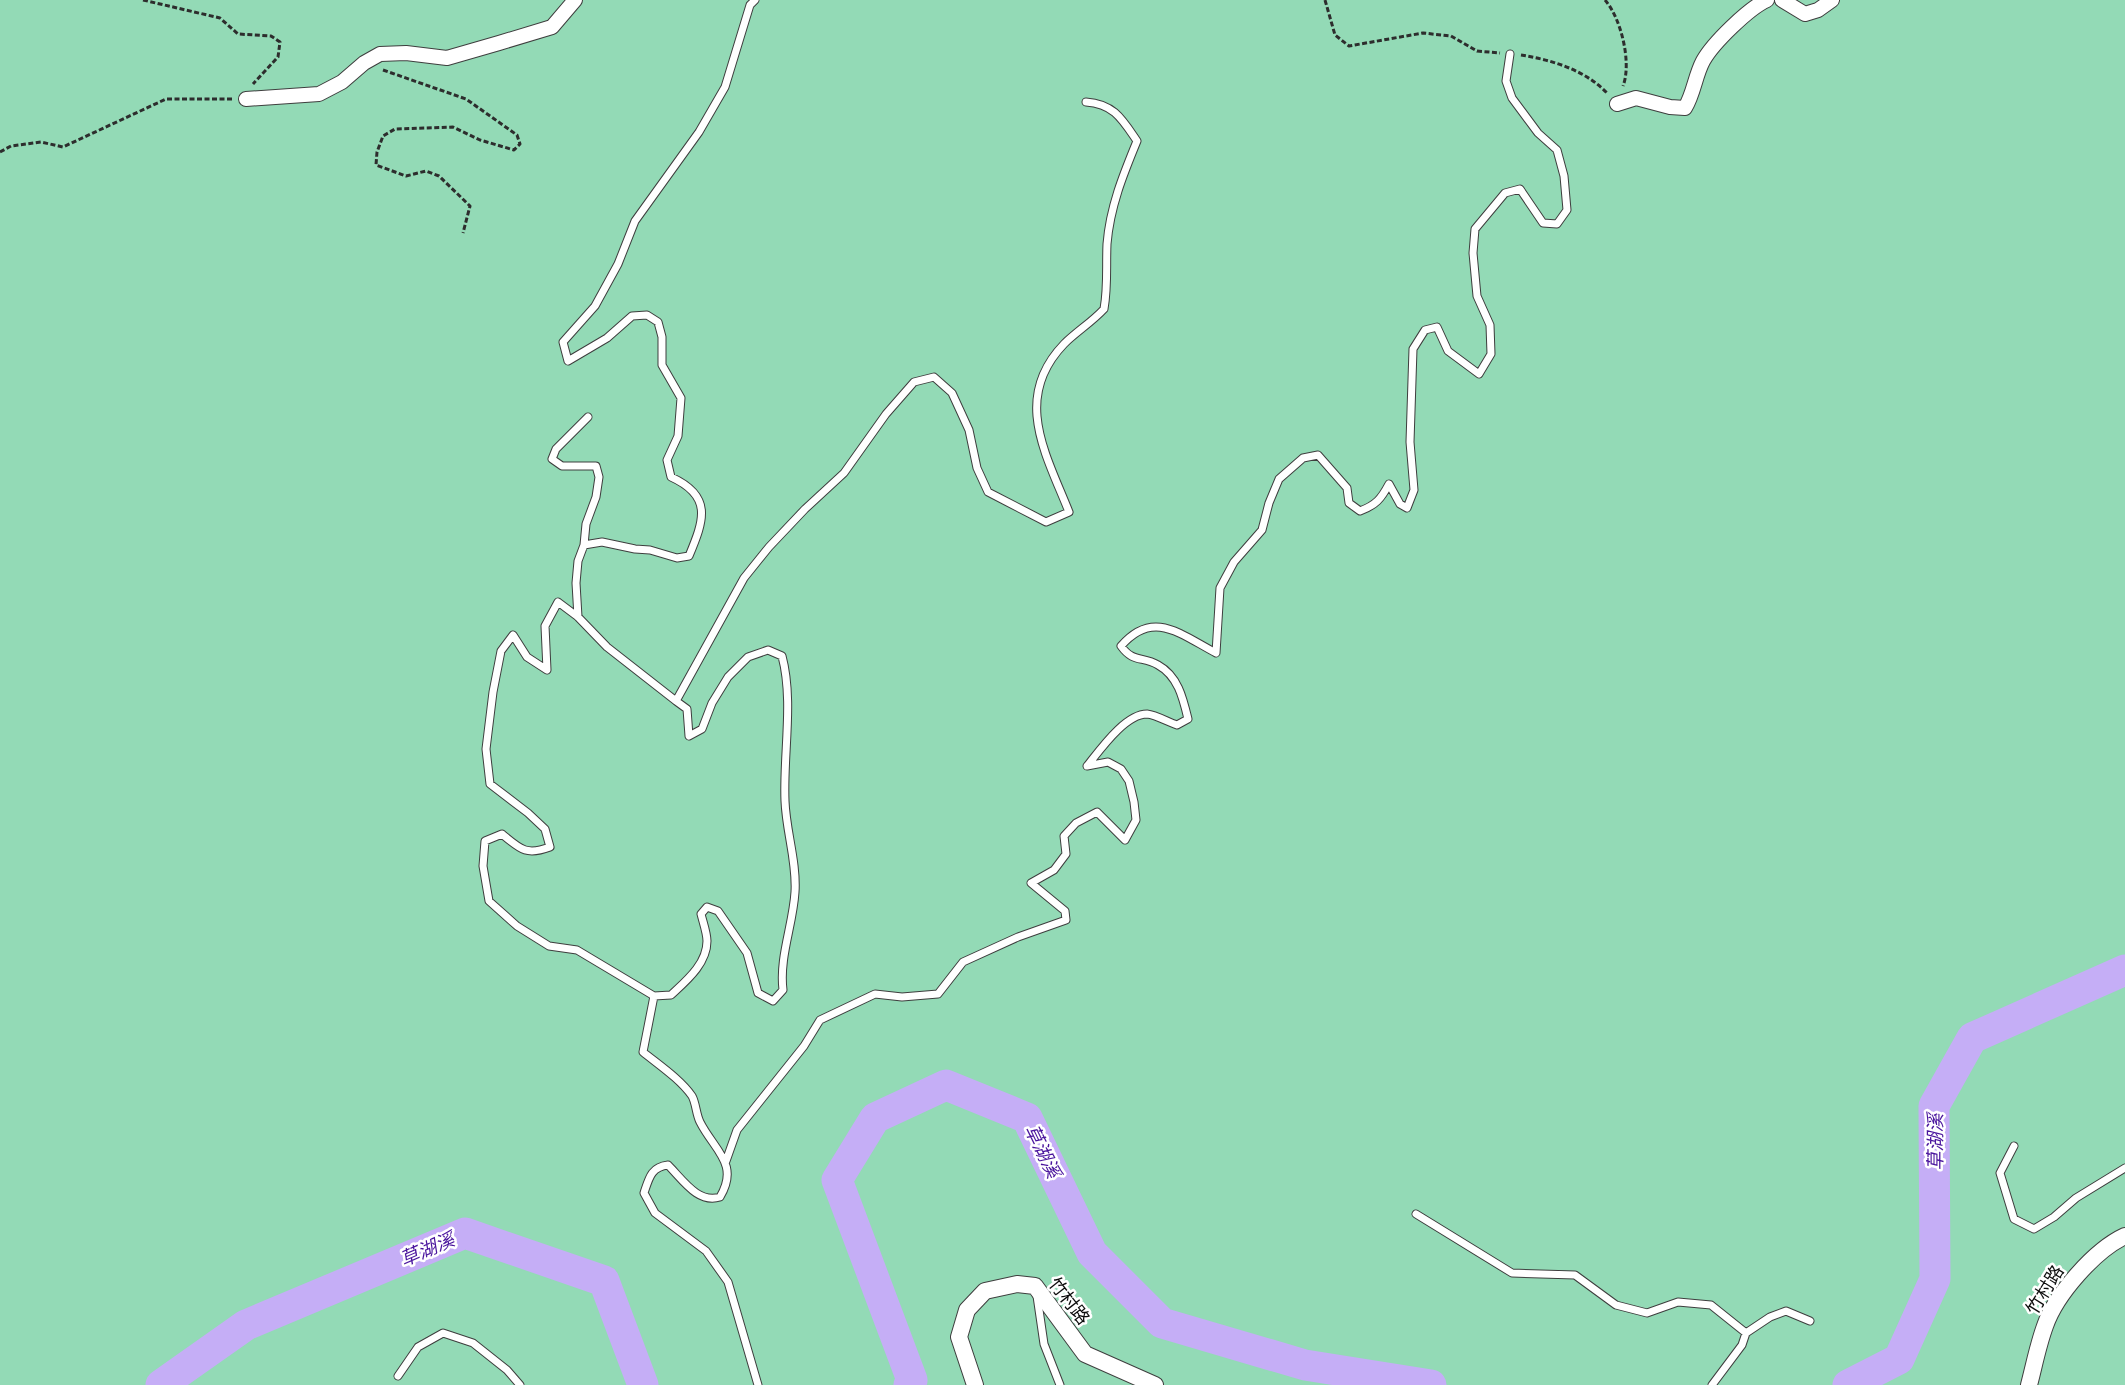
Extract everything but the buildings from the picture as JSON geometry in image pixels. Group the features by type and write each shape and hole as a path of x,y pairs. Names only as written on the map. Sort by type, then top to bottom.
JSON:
{"street":[{"path":"246,99 319,94 342,82 364,63 380,54 406,53 446,58 498,44 552,27 575,0"},
{"path":"1617,104 1636,98 1670,107 1685,108 1692,96 1703,61 1729,30 1758,4 1767,0"},
{"path":"1782,0 1805,14 1818,10 1832,0"},
{"name":"竹村路","path":"2029,1385 2045,1324 2068,1287 2091,1258 2125,1236"},
{"name":"竹村路","path":"975,1385 959,1337 967,1310 985,1291 1016,1284 1035,1286 1085,1354 1155,1385"}],"lane":[{"path":"584,545 602,542 650,550 677,558 689,556 695,541 702,510 700,501 681,482 671,478 667,460 678,436 681,398 662,365 662,337 658,322 647,315 632,316 607,338 568,361 563,342 595,306 618,264 635,221 700,132 725,87 750,6 755,0"},
{"path":"758,1385 728,1282 706,1252 655,1213 644,1193 651,1172 660,1166 668,1165 700,1197 710,1200 720,1197 727,1184 726,1161 737,1130 804,1046 820,1020 874,994 902,996 938,994 963,962 1018,937 1066,920 1065,911 1031,883 1054,870 1066,854 1064,836 1076,823 1097,812 1125,840 1136,820 1129,781 1121,769 1108,762 1087,766 1130,718 1147,714 1176,725 1188,718 1182,694 1173,677 1158,665 1128,656 1121,646 1130,635 1145,627 1164,627 1216,653 1220,588 1234,562 1262,530 1278,479 1302,458 1318,455 1347,488 1349,504 1360,511 1375,505 1382,499 1389,484 1400,504 1407,508 1414,490 1410,442 1413,349 1425,330 1437,327 1448,350 1479,374 1491,354 1490,325 1476,296 1473,253 1475,229 1505,192 1520,189 1543,223 1557,224 1566,210 1564,176 1557,150 1538,133 1512,98 1506,81 1510,54"},
{"path":"676,701 744,578 769,546 804,509 844,473 886,414 914,382 934,377 952,393 968,430 977,468 988,492 1046,522 1069,512 1043,448 1035,404 1044,370 1064,344 1104,309 1108,284 1108,244 1114,200 1137,141 1121,117 1101,103 1086,102"},
{"path":"578,617 576,583 578,561 584,545 586,524 596,497 599,477 596,466 562,466 552,459 556,449 588,418"},
{"path":"558,602 578,617 607,647 688,709 689,736 702,729 712,703 728,677 748,657 768,650 782,656 787,677 785,802 796,890 790,933 780,970 782,990 773,1001 758,993 747,953 718,910 707,907 701,914 707,941 703,959 690,977 671,995 654,996 577,950 549,946 517,926 489,901 482,866 485,841 502,834 518,847 534,852 550,847 545,829 528,813 490,784 486,750 501,651 513,634 527,657 547,670 545,626 558,602"},
{"path":"654,996 643,1052 671,1075 692,1097 700,1121 726,1161"},
{"path":"2014,1146 2000,1173 2014,1219 2034,1229 2054,1217 2076,1198 2125,1168"},
{"path":"1416,1214 1512,1273 1575,1275 1616,1305 1648,1313 1678,1302 1711,1305 1746,1333"},
{"path":"1035,1286 1044,1344 1060,1385"},
{"path":"1712,1385 1742,1345 1746,1333 1770,1316 1786,1311 1810,1321"},
{"path":"398,1376 418,1347 443,1333 473,1343 507,1370 520,1385"}],"path":[{"path":"0,152 11,146 41,142 63,147 166,99 246,99 249,87 278,57 280,42 271,36 238,34 220,18 143,0"},
{"path":"364,63 466,99 517,135 520,144 514,150 480,140 453,127 395,129 382,136 377,152 376,165 406,176 426,171 439,176 470,206 463,233"}],"green space":[{"path":"0,0 2125,0 2125,1385 0,1385"}],"waterway":[{"name":"草湖溪","path":"1848,1385 1899,1359 1935,1279 1934,1106 1972,1038 2125,970"},
{"name":"草湖溪","path":"909,1385 912,1380 837,1180 875,1118 946,1085 1027,1118 1092,1253 1162,1323 1305,1365 1431,1385"},
{"name":"草湖溪","path":"161,1385 246,1325 465,1233 604,1281 643,1385"},
{"name":"草湖溪","path":"912,1380 915,1385"}]}
